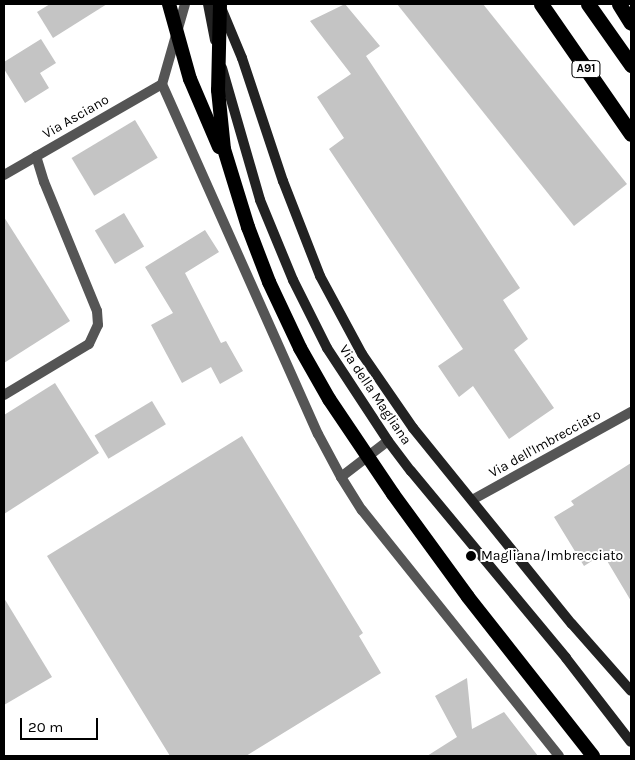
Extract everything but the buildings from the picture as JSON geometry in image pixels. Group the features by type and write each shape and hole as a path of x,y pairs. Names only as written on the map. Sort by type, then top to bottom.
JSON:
{"highway":[{"path":"169,4 190,79 228,165 248,228 269,282 314,375 393,494 468,597 593,756"},
{"path":"219,4 219,113 228,165"},
{"name":"A91","path":"541,4 631,134"},
{"path":"588,4 631,65"},
{"path":"619,4 631,23"}],"main road":[{"name":"Via della Magliana","path":"208,4 220,62 243,147 274,237 318,332 388,440 566,658 631,742"},
{"name":"Via della Magliana","path":"219,4 242,58 283,181 330,298 362,354 413,428 572,624 631,691"}],"street":[{"path":"185,4 162,84 307,411 341,477 373,524 559,756"},
{"name":"Via Asciano","path":"4,175 162,84"},
{"path":"4,396 89,344 98,325 97,312 44,182 36,156"},
{"name":"Via dell'Imbrecciato","path":"472,500 631,412"},
{"path":"341,477 388,440"}],"place":[{"name":"Magliana/Imbrecciato","path":"471,556"}]}
